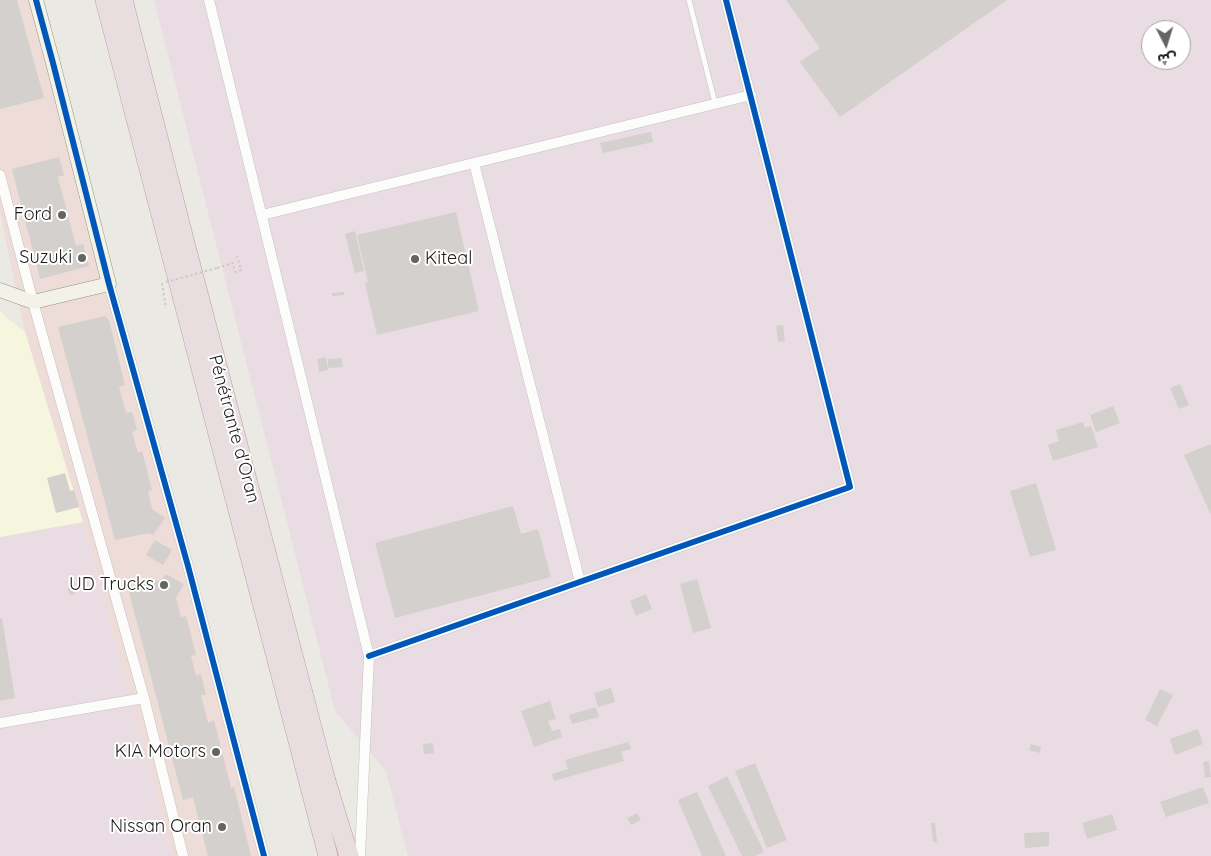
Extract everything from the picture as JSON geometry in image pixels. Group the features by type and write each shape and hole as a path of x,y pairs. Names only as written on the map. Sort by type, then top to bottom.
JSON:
{"highway":[{"name":"Pénétrante d'Oran","path":"105,0 328,856"},
{"name":"Pénétrante d'Oran","path":"123,0 314,736 349,856"}],"street":[{"path":"36,0 54,64 109,284 188,566 264,856"},
{"path":"209,0 369,656 360,856"},
{"path":"369,656 850,487 726,0"},
{"path":"262,215 751,95"},
{"path":"474,163 580,582"},
{"path":"0,175 33,302 144,698 183,856"},
{"path":"0,290 33,302 109,284"},
{"path":"0,723 144,698"}],"lane":[{"path":"689,0 715,104"}],"path":[{"path":"166,308 162,283 232,263 235,272 241,270 237,256"}],"shaded area":[{"path":"0,0 32,0 269,856 172,856 83,522 25,332 0,213"},
{"path":"154,0 1211,0 1211,856 408,856 386,771 335,711"},
{"path":"0,311 25,332 83,522 0,537"},
{"path":"83,522 172,856 0,856 0,537"}],"building":[{"path":"0,0 17,0 44,98 0,109"},
{"path":"786,0 1007,0 840,117 800,62 820,48"},
{"path":"651,132 653,142 603,153 600,143"},
{"path":"59,157 64,175 58,177 76,246 83,244 89,266 40,279 12,169"},
{"name":"Kiteal","path":"456,212 479,311 377,335 365,283 368,282 357,235"},
{"path":"355,231 364,271 355,273 345,234"},
{"path":"344,292 344,295 332,296 332,293"},
{"path":"105,316 109,320 125,385 119,387 126,413 132,412 137,430 132,432 138,453 142,451 152,490 148,491 152,509 165,518 153,535 148,533 115,540 58,327"},
{"path":"783,325 785,341 778,342 776,326"},
{"path":"326,357 328,370 319,372 317,359"},
{"path":"342,358 343,367 328,368 328,359"},
{"path":"1180,384 1189,405 1179,409 1170,388"},
{"path":"1113,406 1120,423 1096,432 1090,415"},
{"path":"1083,422 1085,428 1091,426 1098,447 1053,461 1048,445 1059,441 1056,430"},
{"path":"1210,444 1211,446 1211,515 1184,455"},
{"path":"65,473 70,491 74,490 79,507 56,513 47,478"},
{"path":"1036,483 1056,550 1030,557 1010,491"},
{"path":"513,506 521,534 538,529 551,577 395,618 375,543"},
{"path":"155,540 172,550 163,565 146,555"},
{"path":"166,574 184,584 176,598 181,617 186,616 196,655 191,656 196,676 201,674 206,695 201,695 208,723 214,720 231,788 234,787 251,856 208,856 193,797 183,800 128,588 161,580"},
{"path":"697,579 711,628 693,633 680,584"},
{"path":"74,587 75,594 69,595 68,588"},
{"path":"646,594 652,609 636,616 630,601"},
{"path":"0,618 2,618 15,698 0,701"},
{"path":"611,688 615,702 598,707 594,693"},
{"path":"1160,689 1173,695 1157,726 1145,720"},
{"path":"550,701 556,719 548,721 552,731 560,729 562,737 534,747 521,711"},
{"path":"596,707 599,717 572,724 569,715"},
{"path":"1198,729 1203,744 1175,755 1170,739"},
{"path":"628,742 631,749 621,752 624,761 554,781 552,774 568,769 565,760"},
{"path":"433,743 434,753 424,754 423,744"},
{"path":"1031,744 1041,747 1040,753 1029,750"},
{"path":"1209,761 1211,777 1205,778 1203,762"},
{"path":"755,763 787,840 767,848 735,771"},
{"path":"727,776 764,852 755,856 742,856 708,786"},
{"path":"1203,787 1209,803 1166,817 1160,802"},
{"path":"697,792 726,856 702,856 678,800"},
{"path":"637,813 641,820 631,825 627,818"},
{"path":"1112,814 1117,830 1087,839 1082,823"},
{"path":"931,823 935,823 937,842 933,842"},
{"path":"1049,832 1049,846 1025,848 1024,833"}],"cycle path":[{"path":"36,0 109,284 188,566 264,856"},
{"path":"369,656 850,487 726,0"}],"place":[{"name":"Ford","path":"62,215"},
{"name":"Suzuki","path":"82,258"},
{"name":"Kiteal","path":"415,259"},
{"name":"UD Trucks","path":"164,585"},
{"name":"KIA Motors","path":"216,752"},
{"name":"Nissan Oran","path":"222,827"}]}
